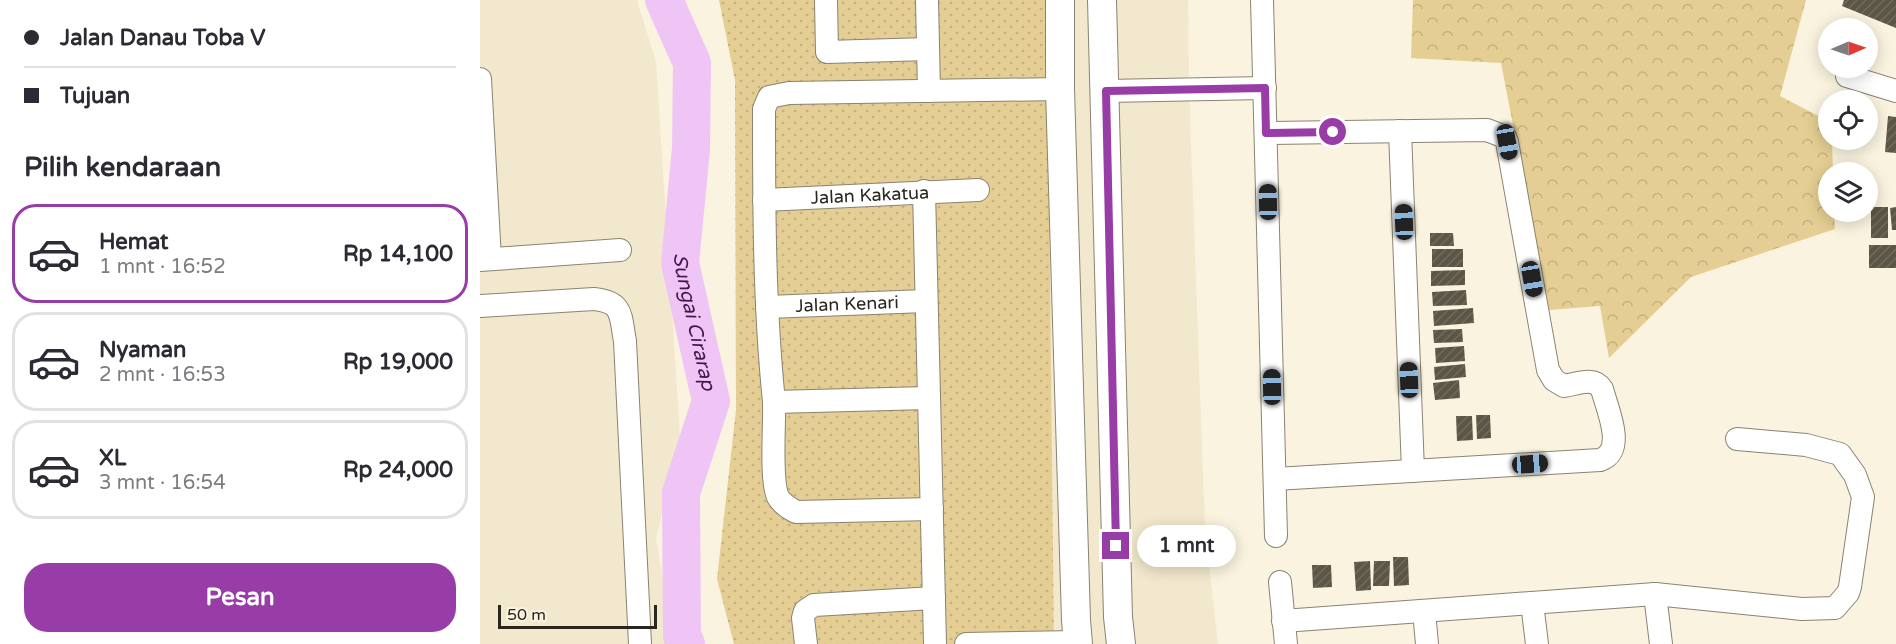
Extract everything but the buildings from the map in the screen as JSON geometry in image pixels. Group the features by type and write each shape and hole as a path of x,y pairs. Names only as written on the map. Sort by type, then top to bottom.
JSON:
{"main road":[{"path":"1060,0 1060,89 1078,643"},
{"path":"1102,0 1118,617 1121,644"},
{"path":"1061,48 1104,49"}],"street":[{"path":"826,0 827,52 928,50"},
{"path":"927,0 929,91"},
{"path":"1262,0 1276,536"},
{"path":"1860,78 1893,83"},
{"path":"480,79 485,259 620,250"},
{"path":"1106,91 1265,88"},
{"path":"932,508 796,512 779,499 775,490 774,402 767,307 764,109 769,97 789,93 1060,89"},
{"path":"1266,133 1487,130 1504,137 1507,142 1548,370 1554,380 1564,386 1592,381 1598,384 1602,389 1615,438 1614,449 1600,460 1275,479"},
{"path":"1400,131 1413,471"},
{"name":"Jalan Kakatua","path":"764,200 978,190"},
{"path":"924,191 935,644"},
{"path":"480,306 594,299 608,300 618,308 625,341 640,644"},
{"name":"Jalan Kenari","path":"767,307 926,301"},
{"path":"774,402 928,398"},
{"path":"1283,621 1655,594 1802,609 1835,608 1848,593 1863,497 1855,475 1840,454 1806,445 1737,439"},
{"path":"1280,582 1286,644"},
{"path":"1655,594 1660,644"},
{"path":"806,644 803,618 805,611 814,605 934,598"},
{"path":"1532,603 1537,644"},
{"path":"1424,611 1427,644"},
{"path":"966,644 1078,643"}],"shaded area":[{"path":"480,0 637,0 656,62 680,436 656,539 674,644 480,644"},
{"path":"1047,0 1188,0 1189,89 1205,529 1218,644 1054,644"}],"green space":[{"path":"719,0 1047,0 1054,644 734,644 717,579 736,410 735,80"},
{"path":"1413,0 1806,0 1780,96 1818,116 1818,150 1832,150 1833,162 1818,162 1818,222 1835,222 1835,229 1691,277 1609,358 1600,306 1549,310 1501,63 1411,58"}],"waterway":[{"name":"Sungai Cirarap","path":"664,0 692,63 691,149 680,263 711,401 681,493 682,636 686,644"}],"route":[{"path":"1116,546 1106,91 1265,88 1266,133 1333,132"}]}
